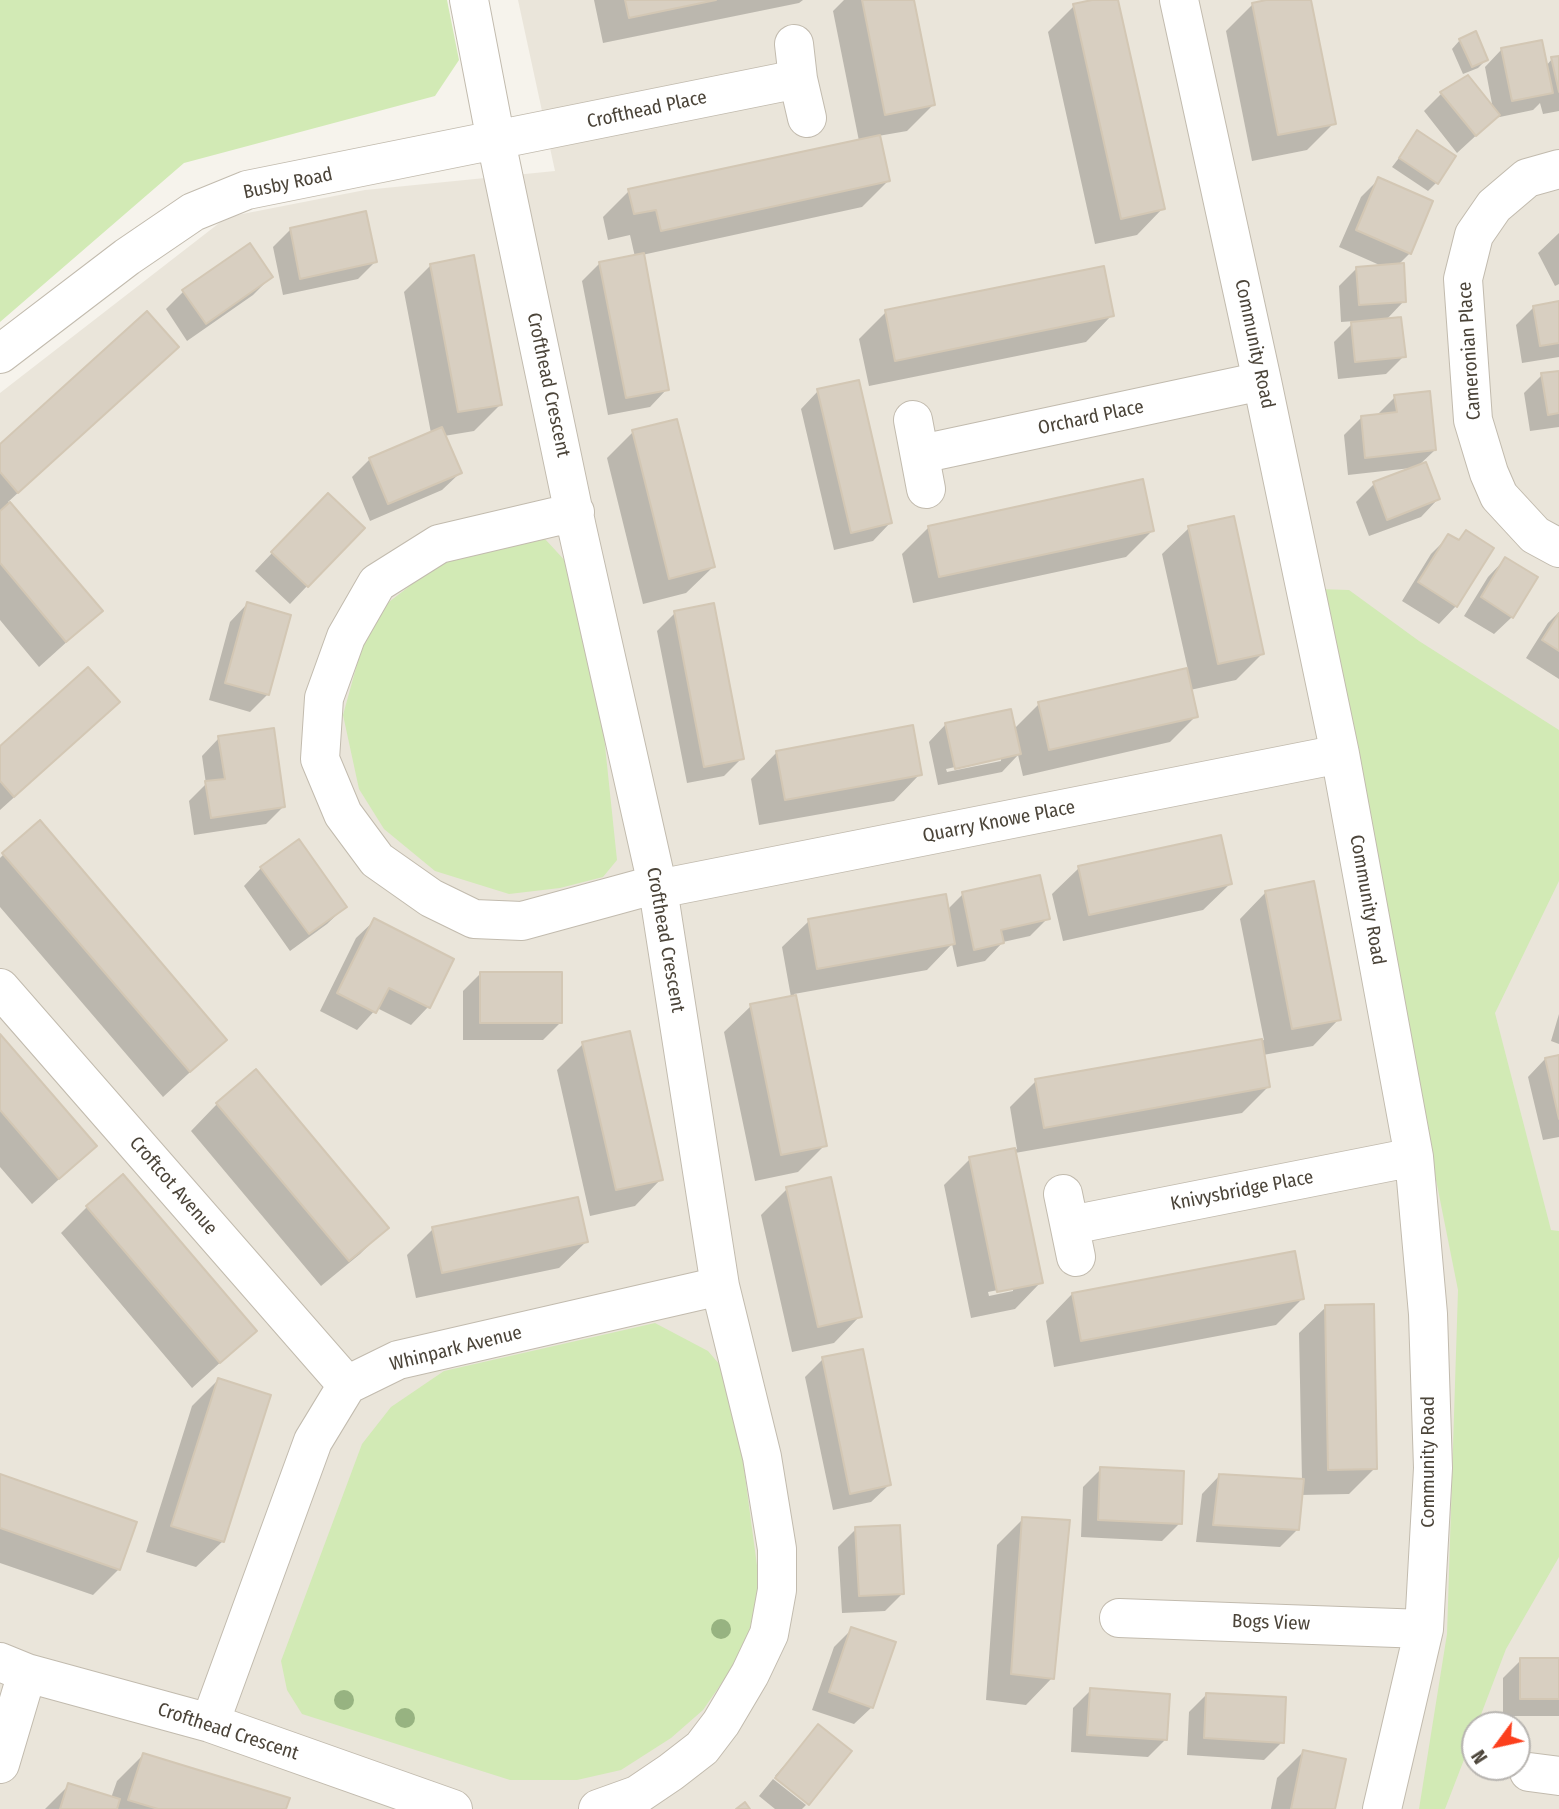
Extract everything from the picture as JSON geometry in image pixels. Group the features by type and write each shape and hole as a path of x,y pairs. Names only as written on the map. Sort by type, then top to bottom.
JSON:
{"street":[{"name":"Crofthead Crescent","path":"469,0 496,141 658,889 720,1286 762,1457 777,1549 777,1590 769,1634 737,1698 702,1748 637,1795 598,1809"},
{"name":"Community Road","path":"1180,0 1340,754 1414,1157 1428,1314 1433,1468 1423,1629 1382,1809"},
{"name":"Crofthead Place","path":"496,141 796,61 807,118"},
{"name":"Busby Road","path":"0,354 127,257 193,212 247,190 496,141"},
{"name":"Cameronian Place","path":"1559,169 1527,178 1494,206 1474,235 1463,279 1473,420 1489,473 1499,496 1535,535 1559,548"},
{"name":"Orchard Place","path":"920,454 1262,381"},
{"name":"Quarry Knowe Place","path":"575,512 439,544 377,583 346,637 324,698 320,759 343,814 377,860 431,898 474,919 522,921 639,889 658,889 1340,754"},
{"name":"Croftcot Avenue","path":"0,988 346,1385"},
{"name":"Knivysbridge Place","path":"1070,1225 1414,1157"},
{"name":"Whinpark Avenue","path":"346,1385 398,1360 720,1286"},
{"path":"210,1723 313,1441 346,1385"},
{"name":"Bogs View","path":"1119,1618 1423,1629"},
{"name":"Crofthead Crescent","path":"13,1668 210,1723 453,1809"},
{"path":"0,1764 13,1668"}],"shaded area":[{"path":"518,0 1559,0 1559,1809 0,1809 0,393 227,217 365,190 555,171"}],"green space":[{"path":"0,0 447,0 459,60 435,96 184,163 0,322"},
{"path":"545,539 568,564 604,736 617,860 603,877 560,888 509,894 435,871 384,829 359,789 343,715 361,650 385,605 441,562 493,546"},
{"path":"1318,589 1349,590 1419,641 1559,730 1559,881 1495,1013 1551,1230 1559,1231 1559,1557 1506,1649 1482,1711 1461,1711 1461,1767 1445,1809 1419,1809 1447,1634 1458,1290"},
{"path":"655,1323 708,1351 732,1379 760,1588 744,1651 703,1710 671,1738 621,1770 577,1780 510,1780 302,1714 287,1690 281,1661 362,1444 391,1407 444,1371"}],"building":[{"path":"625,0 716,0 629,18"},
{"path":"862,0 914,0 935,105 885,115"},
{"path":"1092,0 1118,0 1165,209 1121,219 1073,4"},
{"path":"1266,0 1311,0 1336,124 1278,135 1252,3"},
{"path":"1476,31 1488,60 1472,67 1459,39"},
{"path":"1542,40 1553,93 1512,101 1501,48"},
{"path":"1559,56 1559,92 1551,57"},
{"path":"1468,75 1500,115 1476,136 1440,92"},
{"path":"1417,130 1456,156 1438,184 1399,158"},
{"path":"880,135 890,181 661,231 656,210 634,214 628,189"},
{"path":"1378,177 1433,201 1411,254 1356,230"},
{"path":"366,211 377,262 300,279 290,228"},
{"path":"250,243 273,277 206,324 182,290"},
{"path":"644,253 669,390 626,398 599,262"},
{"path":"474,255 502,405 458,412 430,264"},
{"path":"1404,263 1406,302 1359,305 1356,267"},
{"path":"1104,266 1114,316 895,361 885,310"},
{"path":"1559,301 1559,343 1540,346 1533,306"},
{"path":"147,311 179,347 18,493 0,472 0,444"},
{"path":"1401,317 1406,357 1355,362 1351,322"},
{"path":"1559,371 1559,413 1548,415 1541,373"},
{"path":"859,380 892,523 851,533 817,389"},
{"path":"1430,391 1436,450 1365,458 1361,416 1397,412 1394,395"},
{"path":"677,419 715,567 669,579 632,430"},
{"path":"442,427 462,473 388,504 369,458"},
{"path":"1426,462 1440,499 1387,520 1373,482"},
{"path":"1143,479 1154,531 939,577 928,526"},
{"path":"328,493 365,528 308,587 271,552"},
{"path":"10,502 103,611 66,642 0,563 0,511"},
{"path":"1234,516 1264,654 1218,664 1188,526"},
{"path":"1466,530 1494,548 1457,607 1418,582 1448,534 1459,540"},
{"path":"1505,557 1538,577 1513,618 1481,597"},
{"path":"247,602 291,615 269,695 225,683"},
{"path":"714,603 744,759 704,767 674,611"},
{"path":"1559,613 1559,651 1542,640"},
{"path":"88,667 120,702 14,797 0,781 0,746"},
{"path":"1187,668 1198,717 1049,750 1038,702"},
{"path":"1011,709 1021,754 955,769 945,723"},
{"path":"913,725 922,775 785,800 776,751"},
{"path":"274,728 285,807 211,818 205,781 225,779 218,736"},
{"path":"40,820 227,1040 190,1072 2,853"},
{"path":"1221,835 1232,884 1089,915 1078,866"},
{"path":"299,839 347,907 309,934 260,867"},
{"path":"1040,875 1050,919 1001,930 1004,943 974,950 962,892"},
{"path":"1314,881 1341,1020 1292,1029 1265,891"},
{"path":"946,894 955,944 817,969 808,919"},
{"path":"374,918 454,959 430,1008 389,988 376,1013 337,993"},
{"path":"480,972 562,972 562,1023 480,1023"},
{"path":"796,995 827,1146 781,1155 750,1004"},
{"path":"630,1031 663,1180 616,1190 582,1042"},
{"path":"0,1034 97,1146 59,1179 0,1110"},
{"path":"1262,1039 1270,1087 1044,1128 1035,1079"},
{"path":"1559,1055 1559,1119 1545,1058"},
{"path":"256,1069 389,1228 349,1261 216,1103"},
{"path":"1015,1148 1043,1283 997,1292 969,1157"},
{"path":"123,1174 257,1331 220,1363 86,1206"},
{"path":"831,1177 862,1317 818,1327 786,1187"},
{"path":"578,1197 588,1242 442,1273 432,1227"},
{"path":"1295,1251 1304,1299 1081,1341 1072,1293"},
{"path":"1374,1304 1377,1469 1328,1470 1325,1305"},
{"path":"863,1349 891,1485 850,1494 822,1357"},
{"path":"218,1378 271,1395 224,1542 171,1526"},
{"path":"1100,1467 1184,1471 1182,1524 1098,1520"},
{"path":"0,1474 137,1522 120,1570 0,1528"},
{"path":"1219,1474 1304,1479 1299,1530 1213,1525"},
{"path":"1022,1517 1070,1520 1054,1679 1011,1674"},
{"path":"900,1525 904,1594 859,1596 855,1527"},
{"path":"851,1627 896,1642 873,1708 829,1692"},
{"path":"1520,1658 1559,1658 1559,1699 1520,1699"},
{"path":"1090,1688 1170,1694 1167,1740 1087,1735"},
{"path":"1206,1693 1286,1697 1284,1743 1204,1738"},
{"path":"818,1724 852,1751 809,1805 775,1778"},
{"path":"1303,1750 1346,1759 1335,1809 1291,1809"},
{"path":"143,1753 290,1798 286,1809 158,1809 128,1800"},
{"path":"68,1783 120,1799 117,1809 60,1809"},
{"path":"745,1802 750,1809 736,1809"}]}
